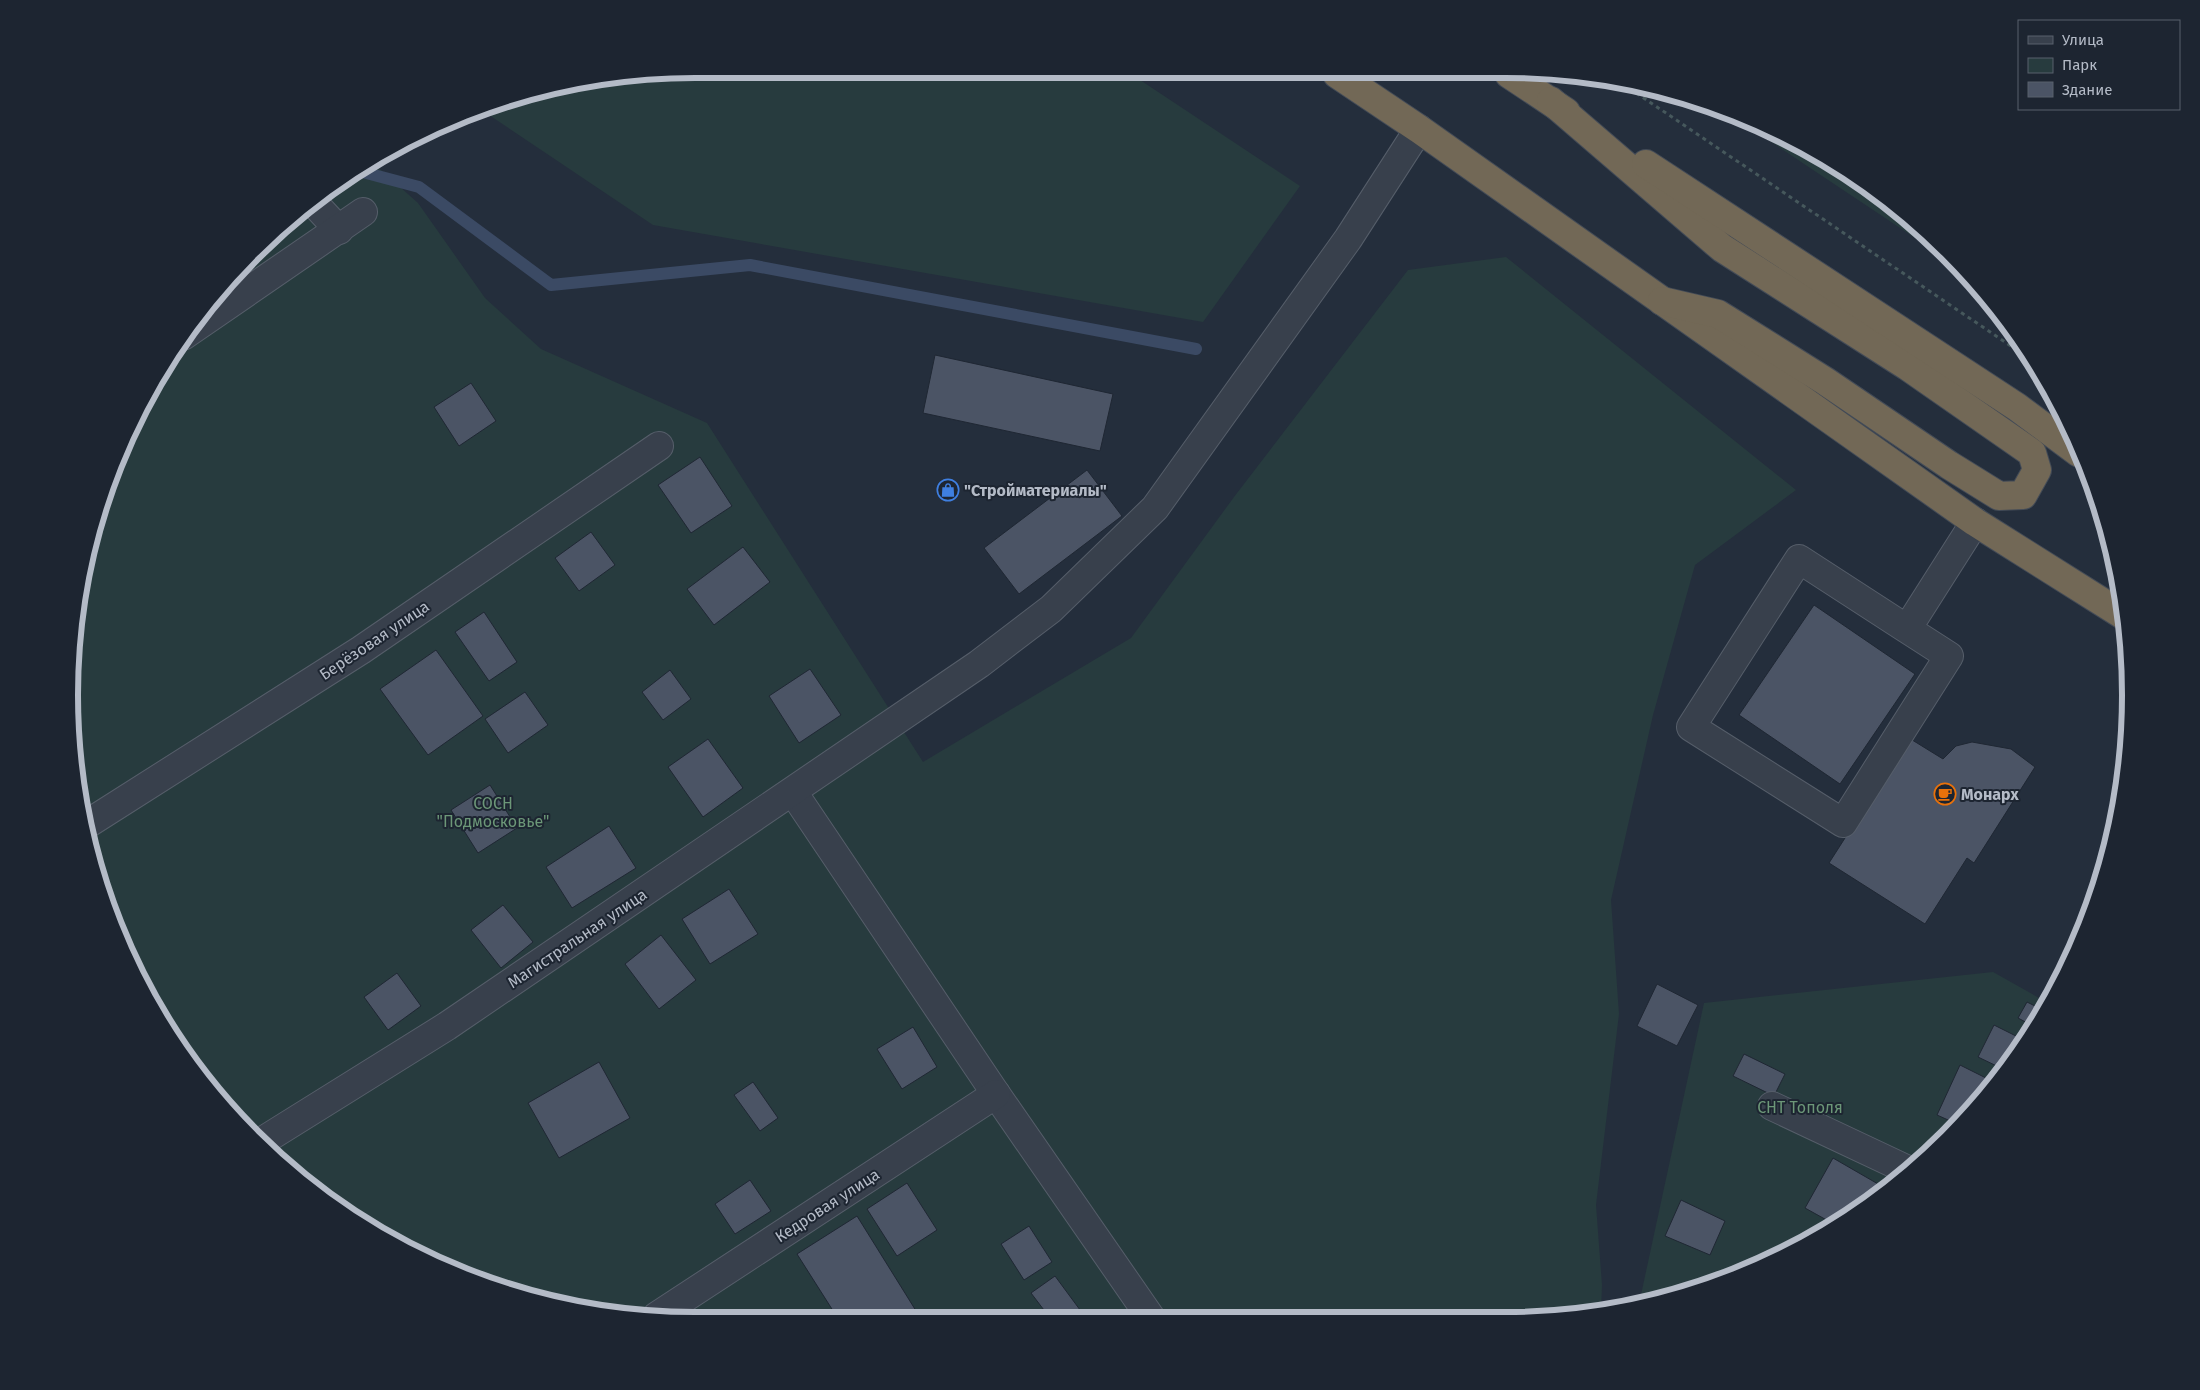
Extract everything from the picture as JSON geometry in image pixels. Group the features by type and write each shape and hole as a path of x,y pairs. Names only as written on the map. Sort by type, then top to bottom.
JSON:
{"highway":[{"path":"1343,78 1419,129 1975,522 2117,611"},
{"path":"1516,78 2017,407 2069,446"},
{"path":"1551,101 1722,248 1907,366 2024,447 2032,453 2037,470 2023,495 1999,496 1949,465 1825,381 1718,314 1662,301"}],"street":[{"name":"Магистральная улица","path":"266,1139 447,1026 980,664 1051,610 1155,508 1348,239 1419,129"},
{"path":"317,207 339,230"},
{"path":"202,323 363,212"},
{"name":"Берёзовая улица","path":"91,822 361,650 659,446"},
{"path":"1907,629 1975,522"},
{"path":"1798,559 1907,629 1949,656 1842,823 1691,727 1798,559"},
{"path":"792,792 996,1094 1147,1312"},
{"name":"Кедровая улица","path":"664,1311 996,1094"},
{"path":"1772,1106 1902,1167"}],"path":[{"path":"1634,91 2017,350"}],"green space":[{"path":"1137,78 1300,186 1203,322 653,225 487,114 575,89 655,79"},
{"path":"1755,131 1814,160 1848,182 1881,205 1933,250"},
{"name":"СОСН \"Подмосковье\"","path":"377,166 418,203 485,298 541,349 707,423 923,762 1131,638 1234,497 1408,270 1506,257 1796,490 1695,565 1653,715 1611,900 1619,1014 1596,1205 1602,1285 1601,1305 1545,1311 655,1311 575,1301 497,1280 422,1249 386,1230 319,1185 288,1159 258,1132 205,1071 160,1004 141,968 110,893 99,855 89,815 79,735 79,655 83,614 89,575 110,497 141,422 160,386 205,319 258,258 319,205"},
{"name":"СНТ Тополя","path":"1993,972 2042,1000 1995,1071 1969,1102 1942,1132 1881,1185 1814,1230 1778,1249 1703,1280 1640,1297 1704,1003"}],"building":[{"path":"935,355 1113,394 1100,451 923,413"},
{"path":"471,383 496,421 459,446 434,407"},
{"path":"700,457 732,506 691,533 658,485"},
{"path":"1087,470 1122,516 1019,594 984,548"},
{"path":"591,532 615,565 579,591 555,558"},
{"path":"743,547 770,582 714,625 687,589"},
{"path":"1814,605 1915,674 1840,784 1739,715"},
{"path":"484,612 517,662 489,681 455,632"},
{"path":"436,650 483,716 428,755 380,689"},
{"path":"810,669 841,715 799,743 769,696"},
{"path":"670,670 691,699 663,720 642,692"},
{"path":"525,692 548,725 508,753 485,719"},
{"path":"1909,738 1943,759 1956,746 1972,742 2011,749 2035,767 1974,863 1967,858 1925,924 1829,863"},
{"path":"708,739 743,788 703,817 668,767"},
{"path":"490,785 517,828 478,853 451,810"},
{"path":"609,826 636,868 572,908 546,867"},
{"path":"729,889 758,934 710,964 682,919"},
{"path":"503,905 533,942 501,968 471,930"},
{"path":"661,935 696,980 659,1009 625,964"},
{"path":"397,973 421,1006 388,1030 364,997"},
{"path":"1657,984 1698,1005 1677,1046 1637,1026"},
{"path":"2027,1002 2038,1007 2028,1023 2018,1018"},
{"path":"1994,1025 2018,1037 1998,1067 1978,1057"},
{"path":"913,1027 937,1067 902,1089 877,1049"},
{"path":"1744,1054 1785,1074 1774,1096 1733,1076"},
{"path":"599,1062 630,1118 559,1158 528,1103"},
{"path":"1960,1065 1988,1079 1951,1122 1937,1115"},
{"path":"753,1082 778,1118 760,1131 734,1095"},
{"path":"1833,1158 1880,1185 1828,1221 1805,1208"},
{"path":"750,1180 771,1211 735,1234 715,1204"},
{"path":"907,1183 937,1230 897,1256 867,1209"},
{"path":"1681,1200 1725,1221 1710,1255 1665,1236"},
{"path":"857,1216 917,1312 834,1312 797,1254"},
{"path":"1029,1226 1052,1262 1024,1280 1001,1244"},
{"path":"1055,1276 1082,1312 1045,1312 1031,1293"}],"waterway":[{"path":"366,173 419,187 551,285 750,265 1196,349"}],"place":[{"name":"\"Стройматериалы\"","path":"948,490"},
{"name":"Монарх","path":"1945,794"}]}
